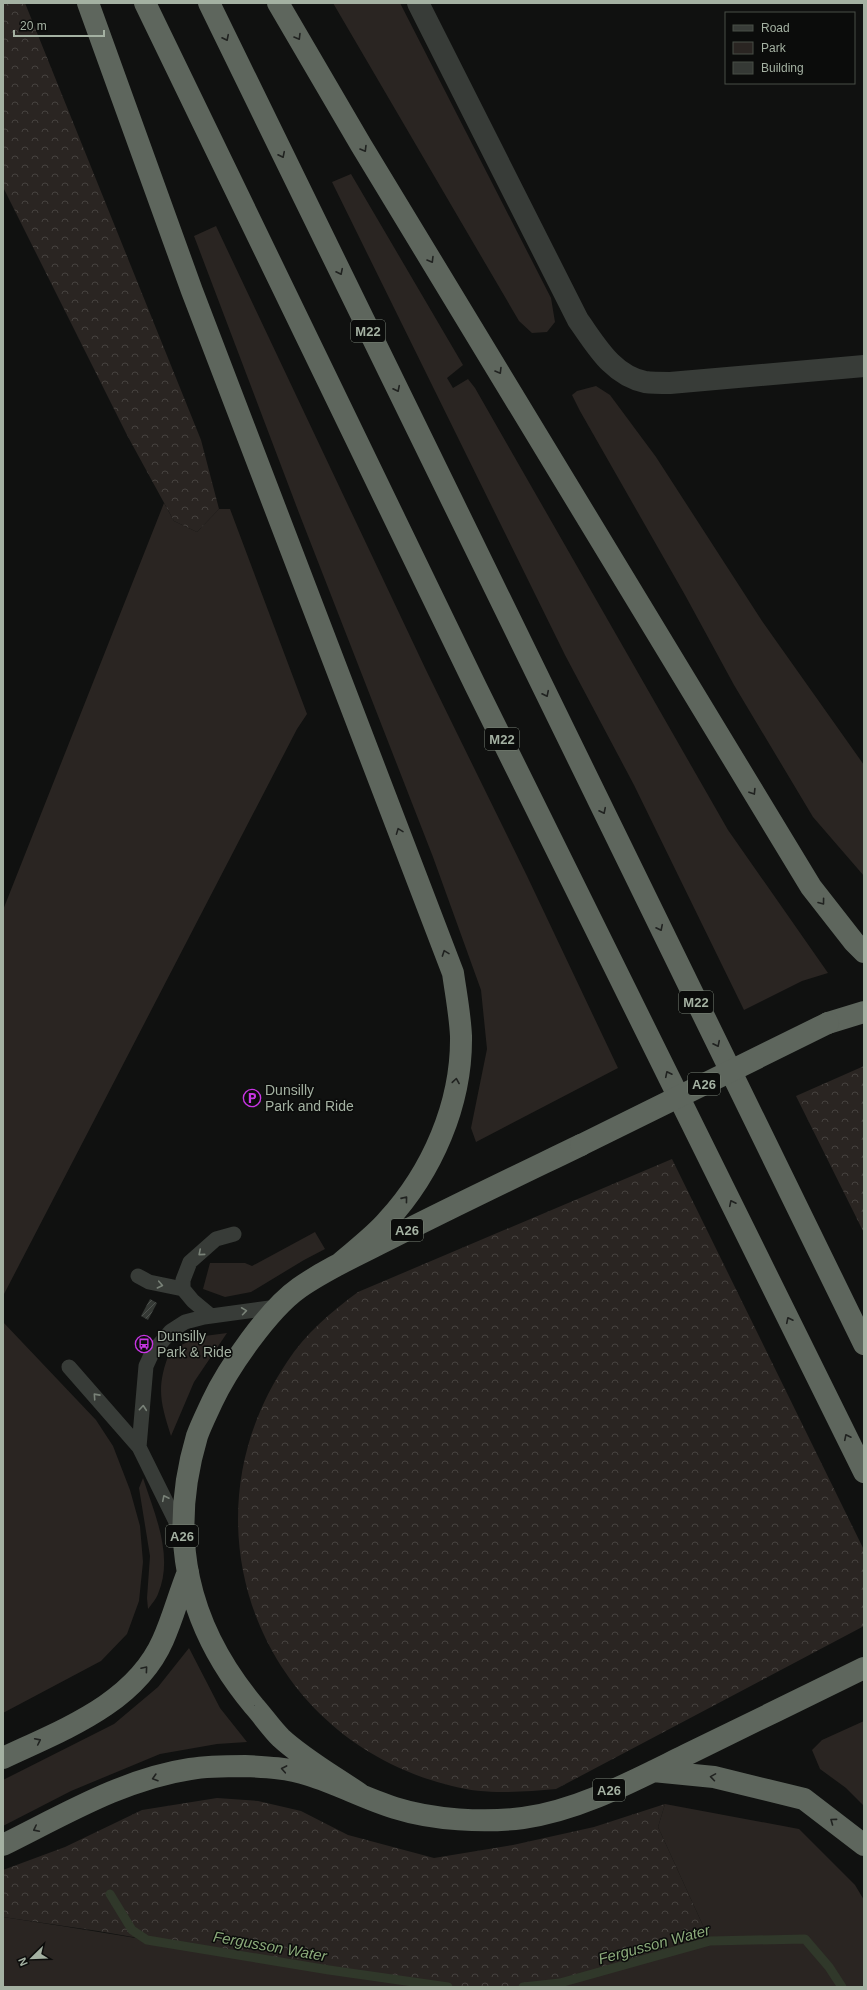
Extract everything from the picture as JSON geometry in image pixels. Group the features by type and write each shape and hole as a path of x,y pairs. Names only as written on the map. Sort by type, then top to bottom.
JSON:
{"highway":[{"path":"88,3 192,291 453,974 459,1007 461,1037 459,1065 454,1098 438,1142 415,1186 387,1221 338,1265"},
{"name":"M22","path":"145,3 476,687 864,1472"},
{"name":"M22","path":"209,3 864,1344"},
{"path":"278,3 362,145 807,880 843,929 864,952"},
{"name":"A26","path":"360,1794 306,1758 280,1737 241,1691 204,1630 195,1604 182,1533 183,1501 197,1435 223,1379 277,1307 299,1288 338,1265 476,1195 828,1023 864,1012"},
{"name":"A26","path":"3,1758 97,1711 119,1696 134,1682 152,1661 163,1641 188,1572"},
{"name":"A26","path":"3,1845 124,1787 189,1769 221,1766 280,1768 308,1774 396,1809 422,1814 460,1819 501,1820 524,1818 563,1809 653,1771 864,1668"},
{"path":"653,1771 714,1777 804,1799 864,1845"}],"street":[{"path":"418,3 578,320 601,353 614,367 629,377 646,382 670,383 864,366"}],"lane":[{"path":"211,1316 192,1301 183,1289 183,1280 190,1262 216,1239 234,1234"},
{"path":"138,1276 149,1282 183,1289"},
{"path":"139,1447 146,1366 152,1353 171,1331 185,1322 211,1316 277,1307"},
{"path":"70,1366 139,1447 182,1533"}],"green space":[{"path":"3,3 25,3 201,440 219,509 197,532 174,521 127,435 3,187"},
{"path":"333,3 400,3 551,298 555,322 547,332 532,333 519,321"},
{"path":"351,174 463,365 447,378 453,388 468,379 475,388 728,830 828,973 802,981 744,1010 634,785 565,655 332,182"},
{"path":"216,226 426,670 527,876 618,1068 476,1142 471,1128 487,1049 481,990 433,857 299,513 194,236"},
{"path":"596,386 610,395 656,457 762,621 864,765 864,876 813,817 734,685 685,595 580,411 572,395 577,391"},
{"path":"164,503 174,521 197,532 219,509 230,509 307,714 297,729 3,1296 3,910"},
{"path":"864,1066 864,1233 796,1096"},
{"path":"672,1159 864,1550 864,1626 556,1789 491,1792 465,1789 452,1786 386,1761 330,1723 287,1675 257,1618 241,1556 240,1491 255,1425 287,1362 294,1352 319,1324 358,1292"},
{"path":"315,1232 325,1249 251,1292 225,1297 203,1289 210,1263 245,1263 252,1266"},
{"path":"3,1322 96,1420 113,1446 130,1490 140,1526 143,1562 139,1601 127,1634 101,1661 3,1713"},
{"path":"227,1333 194,1382 171,1436 164,1413 161,1394 161,1384 170,1351 197,1337"},
{"path":"143,1478 161,1536 164,1565 158,1594 148,1609 147,1598 150,1556 139,1488"},
{"path":"189,1648 220,1708 247,1742 217,1744 160,1754 71,1791 3,1826 3,1780 114,1724 158,1687"},
{"path":"864,1721 864,1806 846,1788 820,1769 812,1750 822,1740"},
{"path":"217,1798 258,1801 301,1811 348,1835 434,1858 513,1845 594,1827 665,1804 658,1827 710,1941 560,1983 523,1987 448,1987 336,1972 98,1931 3,1917 3,1870 65,1847 142,1810"},
{"path":"665,1804 799,1829 855,1885 864,1900 864,1987 523,1987 560,1983 710,1941 658,1827"},
{"path":"3,1917 337,1971 448,1987 3,1987"}],"building":[{"path":"150,1299 157,1303 148,1320 141,1316"}],"waterway":[{"name":"Fergusson Water","path":"110,1894 132,1930 147,1940 329,1970 448,1987"},
{"name":"Fergusson Water","path":"523,1987 560,1983 710,1941 805,1939 829,1967 842,1987"}],"place":[{"name":"Dunsilly Park and Ride","path":"252,1098"},
{"name":"Dunsilly Park & Ride","path":"144,1344"}]}
